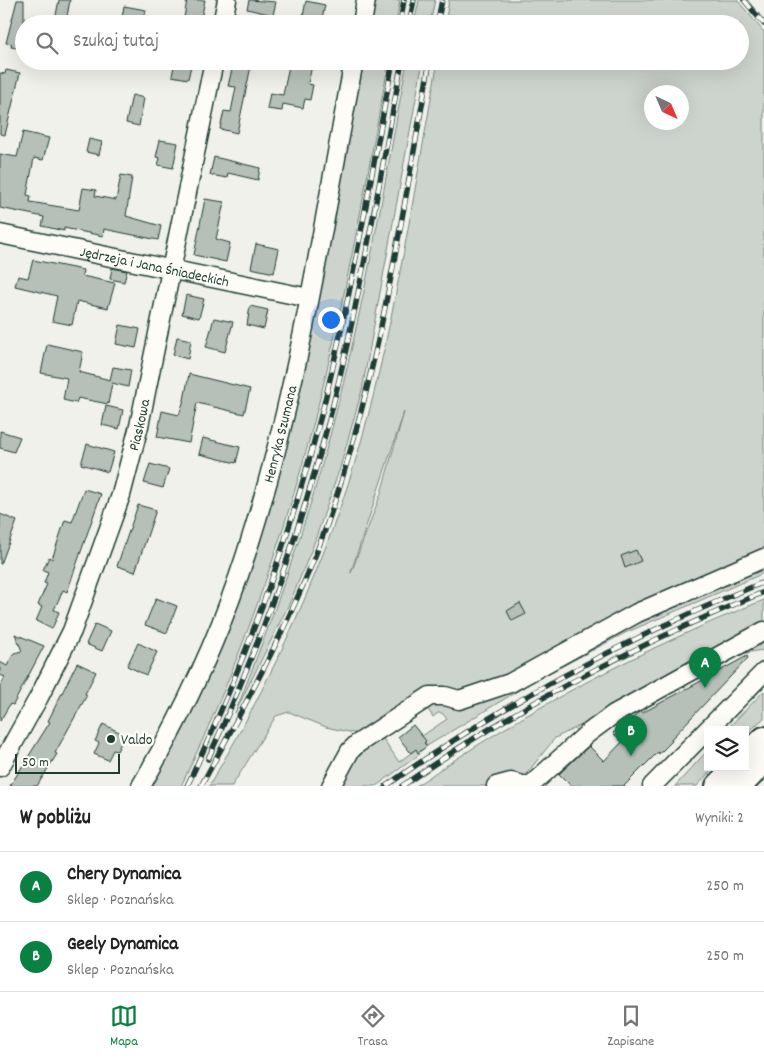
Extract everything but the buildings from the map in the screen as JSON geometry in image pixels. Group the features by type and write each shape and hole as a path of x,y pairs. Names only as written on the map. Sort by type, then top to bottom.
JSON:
{"main road":[{"path":"749,752 764,738"},
{"path":"741,786 764,762"},
{"path":"717,786 730,771"}],"street":[{"path":"224,15 227,0"},
{"path":"364,15 366,0"},
{"name":"Piaskowa","path":"0,767 57,663 76,621 100,557 131,461 212,70"},
{"name":"Henryka Szumana","path":"141,786 195,682 239,577 258,519 283,424 352,70"},
{"name":"Jędrzeja i Jana Śniadeckich","path":"0,234 309,298"},
{"path":"331,786 350,752 357,744 430,696 446,696 459,700 510,683 637,613 764,558"},
{"path":"530,786 587,734 614,714 764,631"},
{"path":"652,786 764,672"},
{"path":"496,786 511,782 526,786"}],"shaded area":[{"path":"372,0 400,0 398,15 370,15"},
{"path":"419,0 435,0 432,15 416,15"},
{"path":"449,0 737,0 764,32 764,573 625,633 534,681 427,746 422,736 447,719 442,713 438,713 433,717 425,705 380,734 399,762 416,749 420,754 376,786 322,786 358,734 326,727 289,712 276,716 232,786 209,786 276,662 296,619 331,532 361,442 394,300 436,70 749,70 749,15 446,15","holes":["404,412 381,493 351,572"]},
{"path":"359,70 387,70 345,287 325,377 301,469 272,562 221,698 181,786 148,786 231,615"},
{"path":"405,70 421,70 362,390 340,468 313,546 291,600 235,713 288,572 312,500 344,383 382,199"},
{"path":"764,600 764,653 761,650 699,663 624,704 555,738 524,777 488,786 416,786 499,732 584,683 673,639"},
{"path":"764,691 764,718 749,731 749,726 730,726"},
{"path":"704,754 704,771 710,771 697,786 675,786"}],"railway":[{"path":"402,15 404,0"},
{"path":"411,15 414,0"},
{"path":"439,15 442,0"},
{"path":"744,0 764,24"},
{"path":"187,786 228,693 265,598 311,453 344,319 391,70"},
{"path":"208,759 227,717 277,589 319,457 351,326 400,70"},
{"path":"201,786 268,661 283,629 325,530 344,473 360,415 387,298 428,70"},
{"path":"386,786 476,726 569,673 665,625 764,582"},
{"path":"402,786 488,730 578,679 670,633 764,592"}],"place":[{"name":"Chery Dynamica","path":"705,688"},
{"name":"Valdo","path":"111,739"},
{"name":"Geely Dynamica","path":"631,756"}]}
